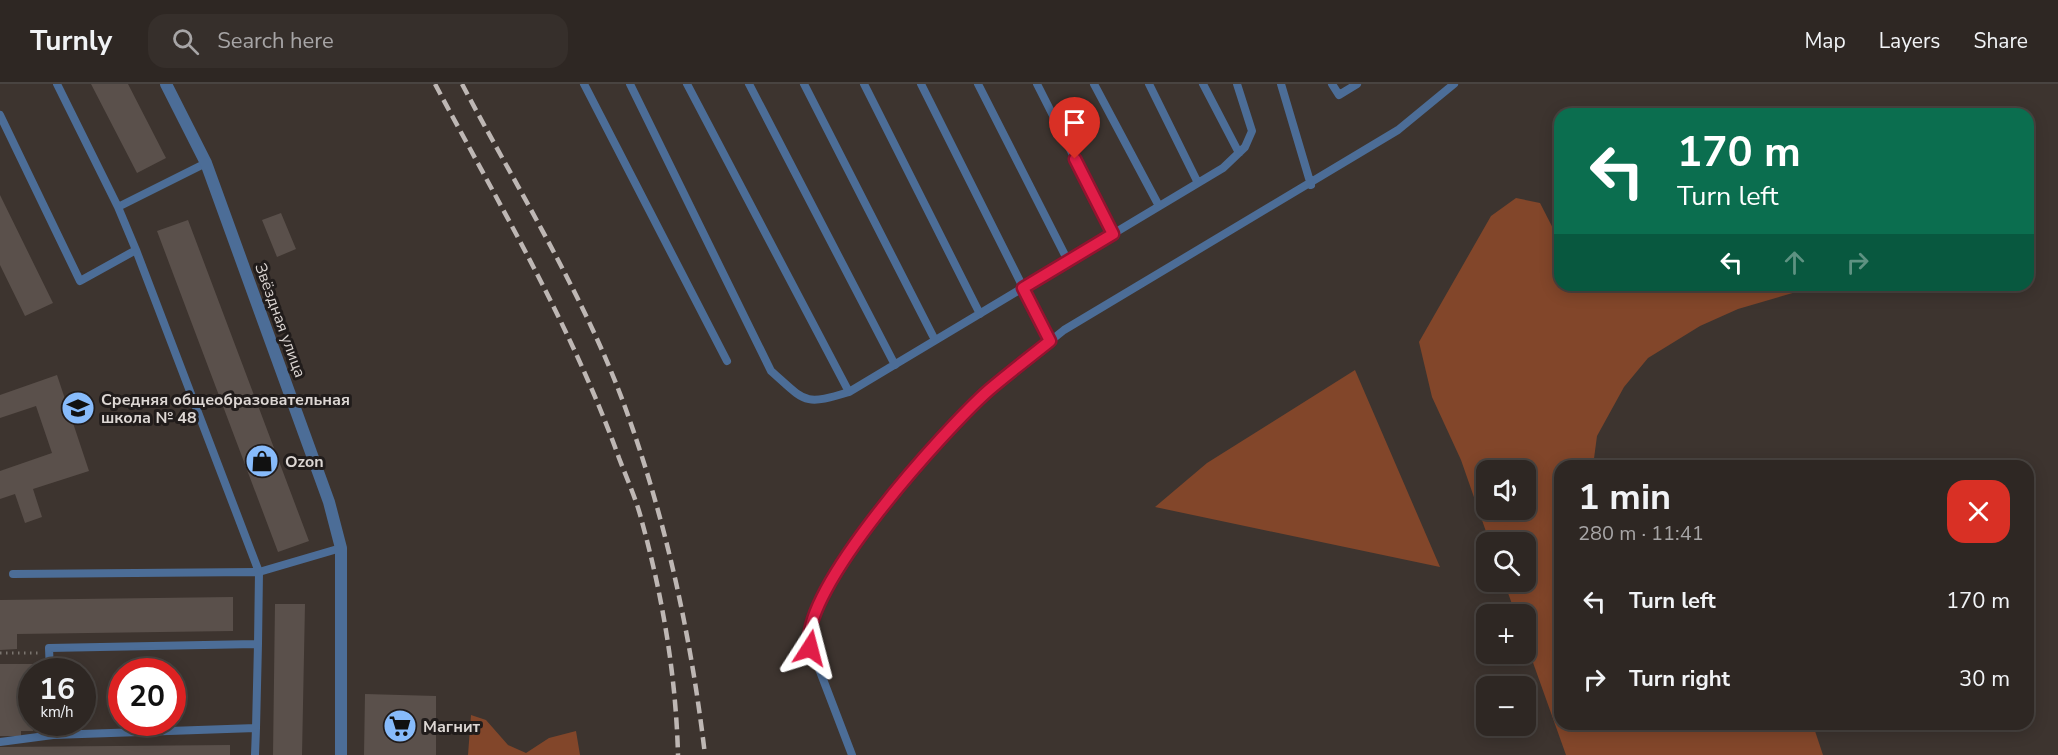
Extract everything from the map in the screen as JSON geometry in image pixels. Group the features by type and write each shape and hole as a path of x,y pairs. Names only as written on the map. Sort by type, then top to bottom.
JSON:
{"street":[{"name":"Звёздная улица","path":"166,84 206,163 329,502 341,548 341,755"}],"lane":[{"path":"57,84 118,207 136,250 258,572 255,755"},
{"path":"584,84 727,361"},
{"path":"630,84 771,371 801,397 817,402 849,392 1223,168 1245,147 1252,131 1237,84"},
{"path":"687,84 849,392"},
{"path":"749,84 894,365"},
{"path":"804,84 935,340"},
{"path":"864,84 980,314"},
{"path":"921,84 1050,341"},
{"path":"978,84 1068,261"},
{"path":"1037,84 1113,234"},
{"path":"1094,84 1159,206"},
{"path":"1149,84 1198,183"},
{"path":"1203,84 1239,153"},
{"path":"1281,84 1311,184"},
{"path":"1332,84 1339,95 1358,84"},
{"path":"852,755 808,640 822,594 904,478 988,391 1064,330 1398,130 1454,84"},
{"path":"0,115 80,280 136,250"},
{"path":"118,207 206,163"},
{"path":"13,574 258,572 341,548"},
{"path":"49,658 49,648 258,644"},
{"path":"96,734 256,728"},
{"path":"0,742 45,736"}],"path":[{"path":"0,653 49,653"}],"shaded area":[{"path":"1516,198 1540,203 1554,230 1554,291 1797,291 1738,309 1700,326 1648,358 1624,387 1597,436 1594,460 1554,460 1554,721 1534,664 1536,664 1536,604 1512,604 1508,592 1536,592 1536,532 1486,532 1482,520 1536,520 1536,460 1476,460 1476,503 1461,460 1432,397 1419,342 1491,216"},
{"path":"1355,370 1440,567 1155,507 1207,463"},
{"path":"471,715 486,720 508,745 526,753 549,738 576,731 580,755 468,755"},
{"path":"1557,730 1815,730 1823,755 1566,755"}],"building":[{"path":"91,84 128,84 166,158 137,173"},
{"path":"0,195 53,303 25,316 0,265"},
{"path":"281,213 296,249 277,257 262,220"},
{"path":"188,220 309,541 278,552 157,231"},
{"path":"57,375 89,471 33,489 42,517 25,523 15,494 0,499 0,471 52,453 36,406 0,418 0,395"},
{"path":"233,597 233,631 17,634 17,649 0,650 0,600"},
{"path":"275,604 305,604 302,755 273,755"},
{"path":"0,664 18,664 18,736 0,736"},
{"name":"Магнит","path":"365,694 436,696 436,755 364,755"},
{"path":"230,745 230,755 0,755 0,747"}],"railway":[{"path":"435,84 534,268 580,361 635,498 649,551 667,638 678,755"},
{"path":"462,84 570,284 609,366 625,407 665,535 684,622 705,755"}],"place":[{"name":"Средняя общеобразовательная школа № 48","path":"78,408"},
{"name":"Ozon","path":"262,461"},
{"name":"Магнит","path":"400,726"}],"route":[{"path":"810,648 808,640 822,594 904,478 988,391 1050,341 1023,288 1113,234 1075,159"}]}
